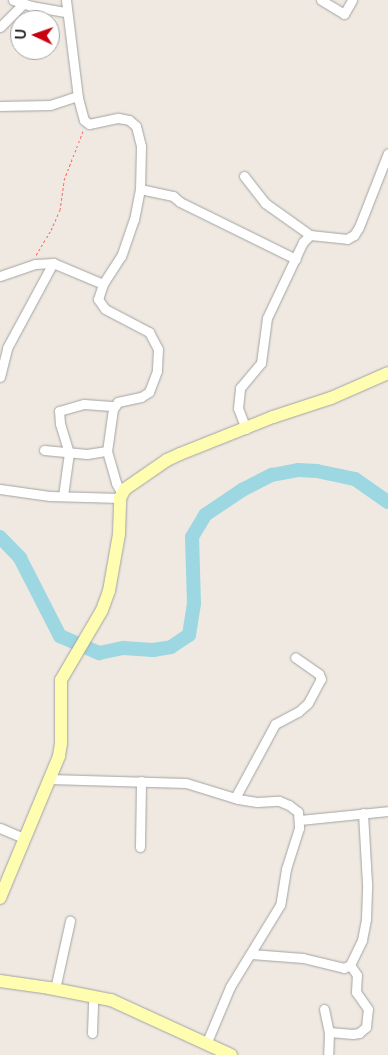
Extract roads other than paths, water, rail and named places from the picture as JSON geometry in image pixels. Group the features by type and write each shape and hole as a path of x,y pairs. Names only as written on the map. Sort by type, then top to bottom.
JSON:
{"street":[{"path":"13,0 23,4 66,12"},
{"path":"0,898 49,779 61,744 61,680 87,637 109,592 119,534 121,496 107,451 108,434 115,406 118,402 141,397 149,392 157,371 158,348 149,332 102,306 98,299 103,284 122,256 134,219 140,189 141,146 139,134 133,122 118,118 97,123 86,122 82,115 66,12 66,0"},
{"path":"321,0 344,14 352,0"},
{"path":"0,27 23,4"},
{"path":"0,106 50,105 78,96"},
{"path":"244,176 265,203 310,235 347,239 354,235 359,227 388,153"},
{"path":"380,171 388,176"},
{"path":"140,189 172,196 180,202 296,259"},
{"path":"246,429 238,408 240,388 260,363 267,318 304,242 310,235"},
{"path":"0,276 29,266 53,263 103,284"},
{"path":"0,377 7,348 53,263"},
{"path":"121,496 130,484 167,460 331,398 388,373"},
{"path":"63,496 69,453 60,424 59,411 84,404 115,406"},
{"path":"44,450 87,454 107,451"},
{"path":"0,489 63,496 121,496"},
{"path":"234,798 275,724 298,712 308,703 321,680 319,674 295,657"},
{"path":"49,779 186,783 234,798 257,802 279,801 289,804 298,812 300,820 298,836 286,869 280,906 230,987 209,1049"},
{"path":"140,847 142,781"},
{"path":"300,820 388,811"},
{"path":"251,954 303,958 344,968 350,965 362,940 366,919 367,883 363,813"},
{"path":"0,828 24,838"},
{"path":"55,989 70,921"},
{"path":"329,1032 359,1033 366,1027 368,1009 356,992 357,975 350,965"},
{"path":"0,981 93,996 123,1005 209,1049 231,1055"},
{"path":"92,1033 93,996"},
{"path":"324,1009 329,1032 328,1055"}],"waterway":[{"path":"0,537 20,558 60,636 99,653 123,648 153,650 171,647 189,635 194,604 192,537 205,515 242,490 272,475 298,470 317,471 355,479 388,502"}]}
